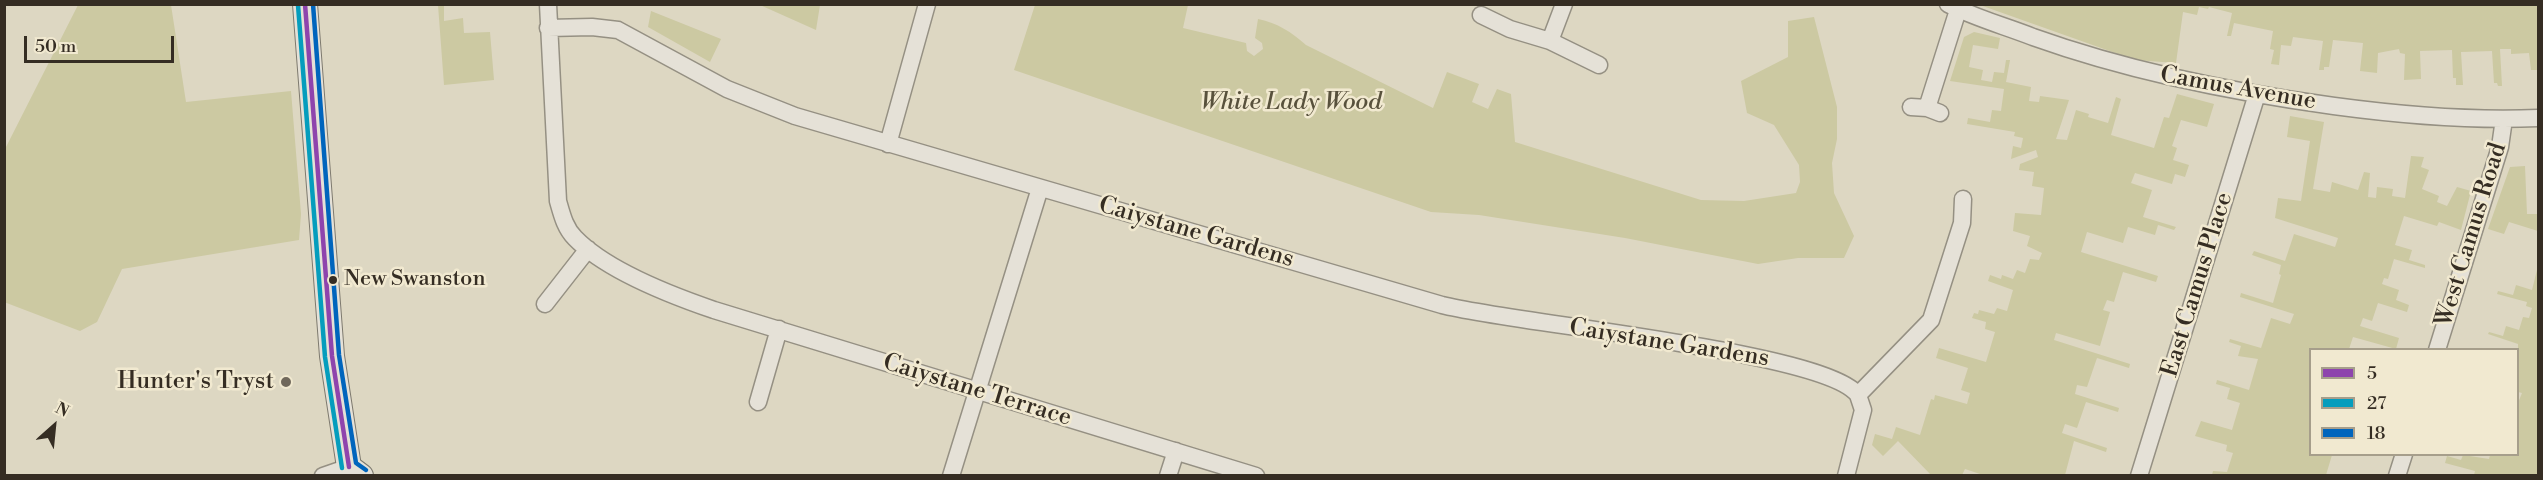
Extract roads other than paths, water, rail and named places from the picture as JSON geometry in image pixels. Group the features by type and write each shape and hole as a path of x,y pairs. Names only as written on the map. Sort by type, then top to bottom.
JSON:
{"main road":[{"path":"305,4 332,356 355,471"}],"street":[{"name":"Caiystane Terrace","path":"548,4 558,201 568,229 588,249 669,293 977,392 1256,476"},
{"path":"888,144 927,4"},
{"path":"1550,41 1564,4"},
{"path":"1926,110 1953,7"},
{"name":"Camus Avenue","path":"1953,7 2144,72 2257,94 2380,112 2504,119 2538,118"},
{"path":"1481,15 1510,29 1550,41 1599,65"},
{"name":"Caiystane Gardens","path":"548,28 592,27 618,30 750,99 795,116 1463,310 1778,361 1835,378 1858,395"},
{"name":"East Camus Place","path":"2139,476 2257,94"},
{"name":"West Camus Road","path":"2438,348 2500,147 2504,119"},
{"path":"951,476 1040,188"},
{"path":"1846,476 1863,410 1858,395 1931,320 1962,223 1963,199"},
{"path":"545,304 588,249"},
{"path":"758,402 779,329"},
{"path":"1168,476 1176,451"},
{"path":"2397,476 2403,456"},
{"path":"323,476 355,471"}],"place":[{"name":"New Swanston","path":"333,280"},
{"name":"Hunter's Tryst","path":"286,382"}],"park label":[{"name":"White Lady Wood","path":"1291,103"}]}
